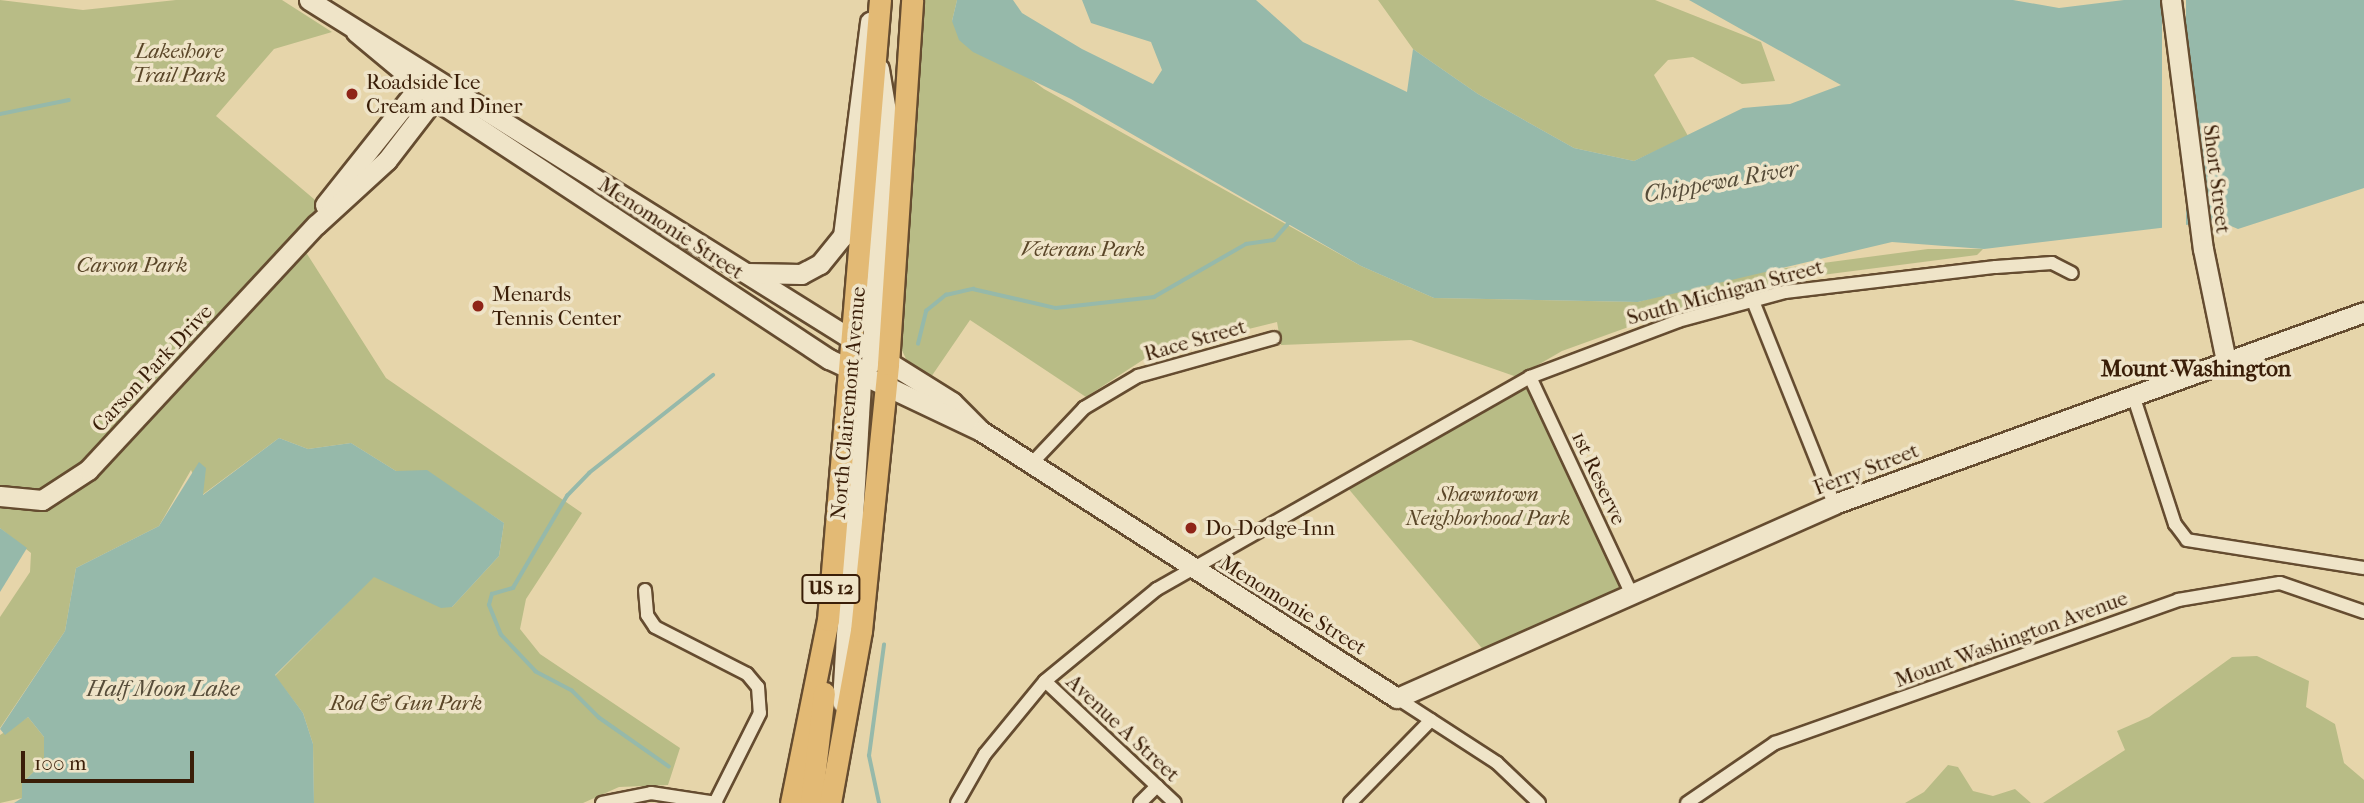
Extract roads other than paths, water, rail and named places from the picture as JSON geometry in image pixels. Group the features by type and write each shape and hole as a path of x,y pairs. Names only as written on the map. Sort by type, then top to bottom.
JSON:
{"main road":[{"name":"Menomonie Street","path":"309,0 857,374 981,431 1396,698"},
{"name":"North Clairemont Avenue","path":"790,803 822,652 862,349 877,54 877,0"},
{"path":"735,269 774,278 801,274 820,264 843,236 877,0"},
{"name":"North Clairemont Avenue","path":"830,803 844,743 886,389 912,0"},
{"name":"Short Street","path":"2171,0 2203,249 2226,361"},
{"name":"Menomonie Street","path":"432,86 952,402 981,431"},
{"name":"Carson Park Drive","path":"0,496 42,500 73,484 316,225 432,86"},
{"name":"Ferry Street","path":"1396,698 1834,504 2364,312"},
{"path":"862,349 886,389"},
{"path":"844,743 842,680 857,374"},
{"path":"811,803 823,734 822,652"}],"street":[{"name":"South Michigan Street","path":"957,803 985,754 1045,681 1189,566 1530,377 1647,331 1753,301 1904,274 2052,263 2072,273"},
{"path":"1753,301 1834,504"},
{"name":"Race Street","path":"1032,463 1084,408 1138,376 1274,338"},
{"name":"1st Reserve","path":"1530,377 1632,595"},
{"path":"2133,395 2180,533 2209,548 2364,568"},
{"name":"Mount Washington Avenue","path":"1687,803 1775,743 2178,600 2280,583 2364,612"},
{"path":"602,803 650,793 716,803 760,713 758,687 747,674 655,627 647,615 645,590"},
{"name":"Avenue A Street","path":"1045,681 1175,803"},
{"name":"Menomonie Street","path":"1396,698 1496,763 1539,803"},
{"path":"1350,803 1432,720"},
{"path":"1140,803 1157,786"}],"water":[{"name":"Chippewa River","path":"957,0 1013,0 1022,13 1082,49 1153,84 1162,70 1151,42 1091,23 1082,0 1256,0 1303,42 1407,92 1413,49 1478,94 1574,148 1634,161 1743,108 1790,104 1841,85 1689,0 2013,0 2059,8 2124,0 2364,0 2364,188 2238,229 2219,221 1984,249 1892,242 1638,302 1434,298 1361,266 1071,99 973,52 959,40 952,21"},
{"name":"Half Moon Lake","path":"279,438 308,449 351,443 396,471 427,470 504,523 499,556 452,607 441,608 374,577 275,675 303,713 313,744 314,803 14,803 22,798 22,783 44,762 44,737 28,717 5,735 0,729 65,631 76,568 159,526 199,462 206,468 203,495"},
{"path":"0,528 27,548 0,592"}],"waterway":[{"path":"0,114 69,100"},
{"path":"918,344 926,311 946,295 973,289 1056,308 1154,297 1246,244 1274,240 1289,223"},
{"path":"669,767 599,718 572,691 536,672 501,635 489,605 492,594 513,588 567,496 589,473 713,375"},
{"path":"879,803 869,756 884,645"}],"place":[{"name":"Roadside Ice Cream and Diner","path":"352,94"},
{"name":"Menards Tennis Center","path":"478,306"},
{"name":"Do-Dodge-Inn","path":"1191,528"}],"district":[{"name":"Mount Washington","path":"2196,369"}],"park label":[{"name":"Lakeshore Trail Park","path":"179,63"},
{"name":"Veterans Park","path":"1083,249"},
{"name":"Carson Park","path":"132,265"},
{"name":"Shawntown Neighborhood Park","path":"1488,506"},
{"name":"Rod & Gun Park","path":"406,703"}]}
